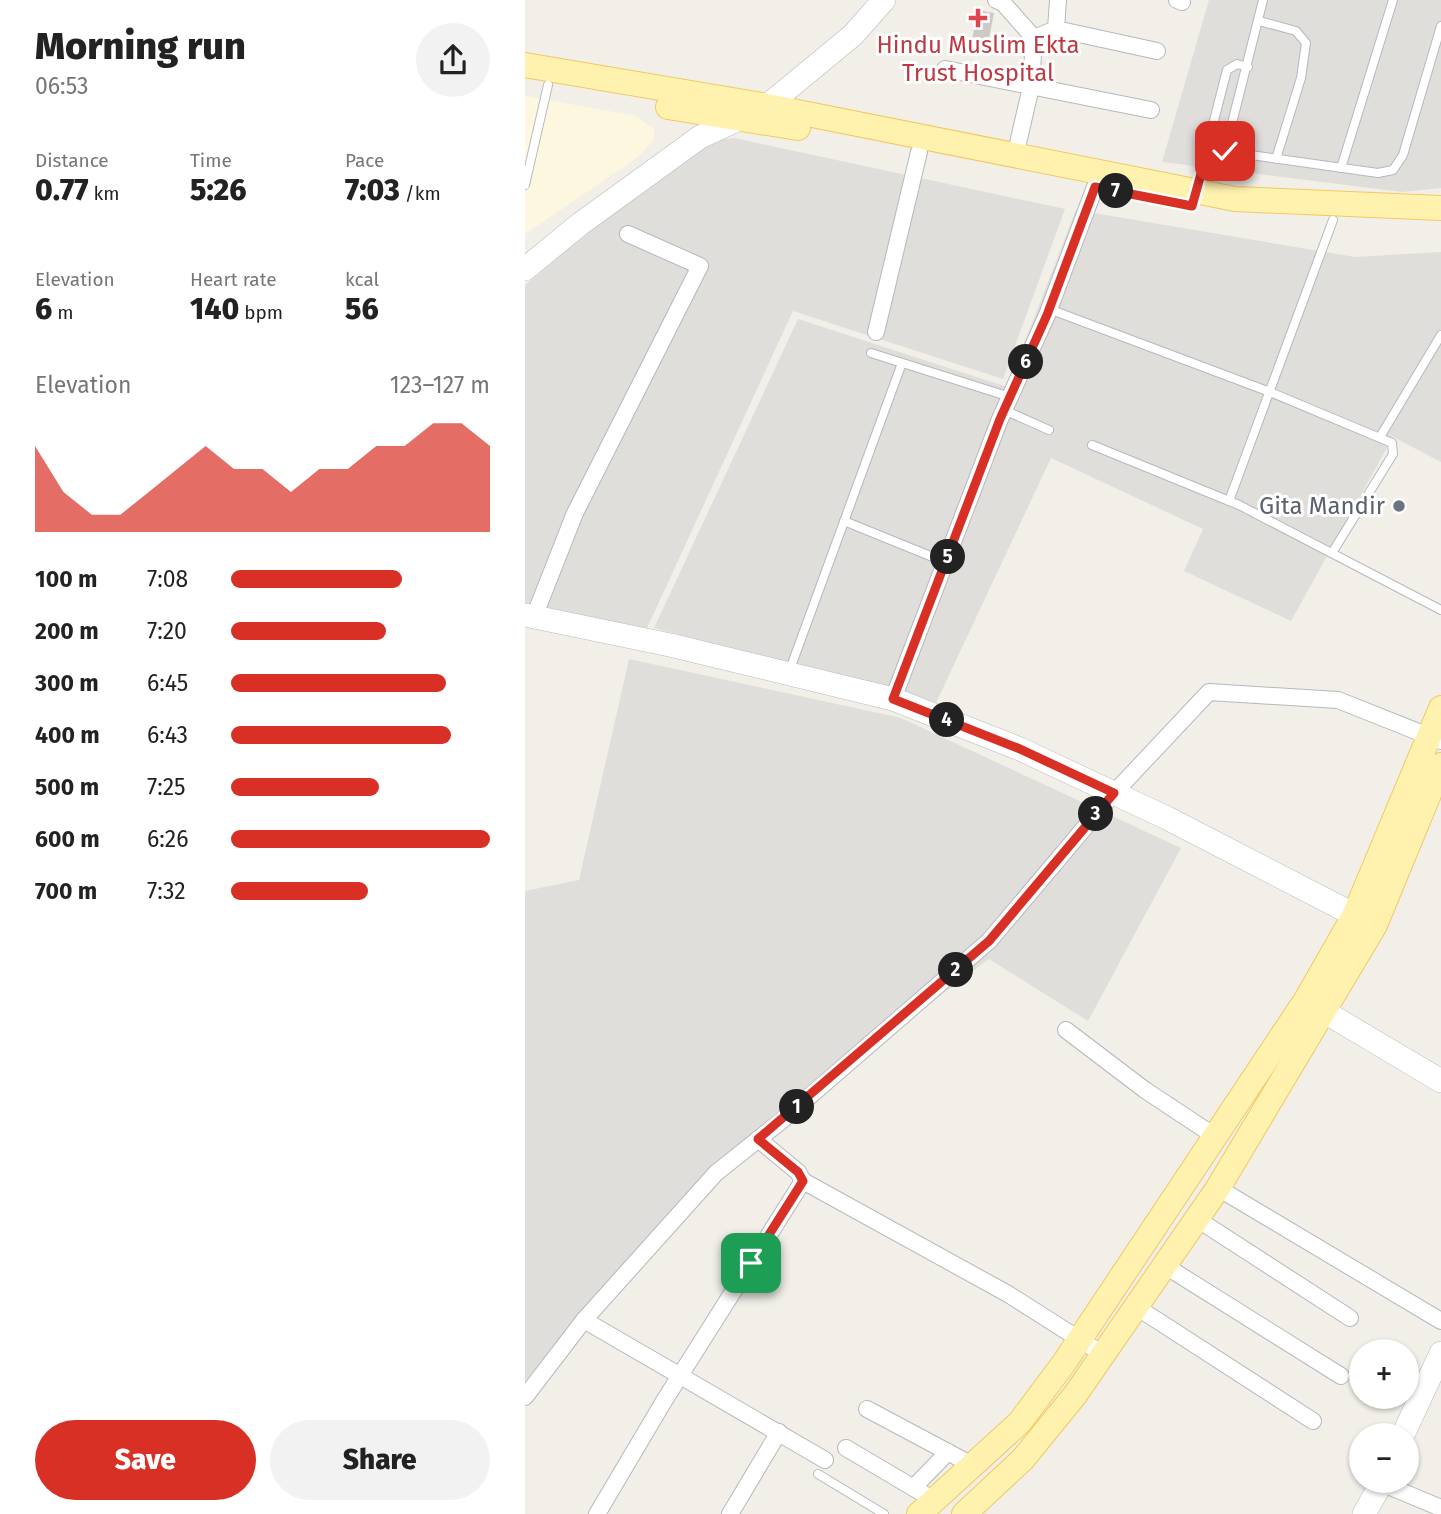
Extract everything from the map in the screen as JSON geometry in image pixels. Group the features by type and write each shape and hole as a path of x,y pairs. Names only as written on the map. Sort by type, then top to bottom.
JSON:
{"main road":[{"path":"525,65 767,106 1015,156 1194,199 1233,214 1441,223"},
{"path":"536,83 919,152 1095,187 1194,199 1441,208"},
{"path":"1364,920 1434,738 1441,708"},
{"path":"964,1514 1023,1459 1104,1355 1218,1188 1314,1006 1364,920 1441,765"},
{"path":"922,1500 974,1466 1020,1422 1216,1137 1314,1006"}],"street":[{"path":"525,269 580,224 700,137 767,106 853,35 884,0"},
{"path":"1056,30 1058,0"},
{"path":"1003,1 1034,38 1031,87 1015,156"},
{"path":"1034,38 1056,30 1157,51"},
{"path":"945,69 1151,110"},
{"path":"876,332 919,152"},
{"path":"893,699 1007,403 1049,309 1095,187"},
{"path":"628,234 700,266 575,513 530,616 893,699 1020,749 1114,793 1364,920"},
{"path":"525,1397 584,1320 716,1172 989,941 1114,793 1209,692 1338,700 1434,738"},
{"path":"1314,1006 1441,1081"},
{"path":"1066,1030 1145,1090 1216,1137"},
{"path":"758,1139 798,1172 803,1181 1008,1294 1104,1355"},
{"path":"597,1514 681,1374 803,1181"},
{"path":"1218,1188 1441,1321"},
{"path":"1197,1219 1350,1318"},
{"path":"1167,1266 1341,1376"},
{"path":"1137,1308 1313,1421"},
{"path":"584,1320 779,1432 821,1467"},
{"path":"1409,1423 1441,1353"},
{"path":"867,1409 974,1466"},
{"path":"730,1514 779,1432"},
{"path":"846,1448 922,1500 948,1451"},
{"path":"1364,1514 1376,1493"},
{"path":"1407,1493 1441,1508"}],"lane":[{"path":"1225,151 1263,0"},
{"path":"1341,168 1393,0"},
{"path":"1259,21 1296,32 1306,43 1301,78 1276,159"},
{"path":"1208,149 1378,173 1393,170 1398,165 1441,26"},
{"path":"1194,199 1227,70 1237,64 1248,67"},
{"path":"525,185 536,83"},
{"path":"1229,501 1333,220"},
{"path":"1049,309 1270,392 1392,443 1395,450 1332,553"},
{"path":"1380,437 1441,335"},
{"path":"871,353 1007,403 1049,430"},
{"path":"789,674 902,363"},
{"path":"1091,445 1229,501 1441,610"},
{"path":"844,521 946,562"},
{"path":"821,1467 884,1514"}],"shaded area":[{"path":"1209,0 1441,0 1441,188 1402,192 1162,162"},
{"path":"525,96 636,116 654,129 654,140 638,157 525,234"},
{"path":"734,138 1065,209 1003,379 793,311 647,628 525,605 525,285 591,229 712,141"},
{"path":"1076,210 1355,257 1441,252 1441,462 1393,437 1291,621 1184,571 1203,529 1051,458 936,703 654,628 798,319 1007,387"},
{"path":"629,659 901,718 1181,848 1088,1021 989,959 714,1163 525,1387 525,891 579,880"}],"building":[{"path":"978,10 994,13 988,43 972,40"}],"place":[{"name":"Hindu Muslim Ekta Trust Hospital","path":"978,18"},
{"name":"Gita Mandir","path":"1399,506"}],"route":[{"path":"751,1263 803,1181 798,1172 758,1139 978,952 1114,793 1020,749 893,699 1000,419 1047,315 1095,187 1192,206 1208,149 1225,151"}]}
